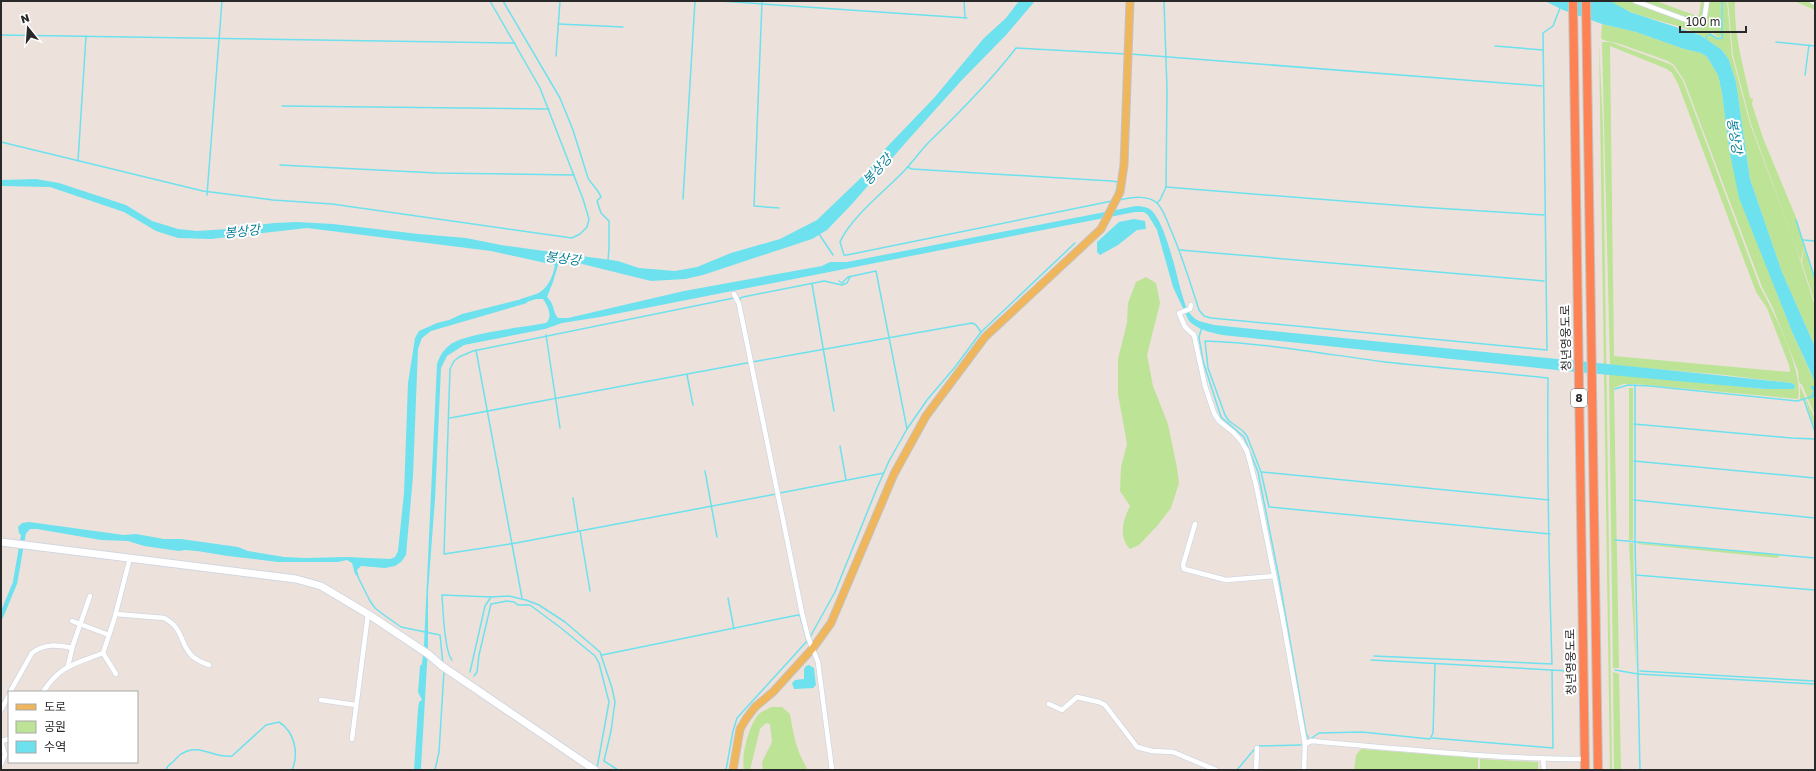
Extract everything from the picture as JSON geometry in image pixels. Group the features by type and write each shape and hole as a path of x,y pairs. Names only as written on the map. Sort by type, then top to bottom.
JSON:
{"highway":[{"name":"청년영웅도로","path":"1573,1 1585,770"},
{"name":"8","path":"1586,1 1598,770"}],"main road":[{"path":"732,770 740,729 746,719 755,707 773,692 810,642 831,623 894,474 926,416 985,338 1102,229 1107,221 1120,192 1124,165 1130,1"},
{"path":"1,542 296,579 321,586 368,614 425,652 444,668 594,770"}],"street":[{"path":"1634,1 1700,25 1704,21 1707,1"},
{"path":"734,294 740,304 810,642 818,662 832,770"},
{"path":"1190,307 1179,313 1179,316 1185,327 1194,335 1205,386 1214,413 1219,421 1238,436 1246,450 1256,485 1282,615 1305,744 1304,770"},
{"path":"1195,524 1183,565 1184,569 1226,580 1274,576"},
{"path":"116,674 104,653 116,614 130,558"},
{"path":"68,666 72,648 90,596"},
{"path":"116,614 164,618 174,623 191,655 209,665"},
{"path":"352,739 368,614"},
{"path":"72,622 109,635"},
{"path":"11,691 32,653 36,650 58,644 72,648"},
{"path":"44,691 58,672 68,666 104,653"},
{"path":"1,710 8,697"},
{"path":"1049,704 1062,710 1077,697 1099,702 1109,710 1137,747 1152,751 1174,752 1216,770"},
{"path":"322,700 356,705"},
{"path":"1,741 5,756 1,764"},
{"path":"1305,744 1311,741 1479,756 1585,759"},
{"path":"1256,770 1257,748"},
{"path":"1543,759 1544,770"}],"green space":[{"path":"1610,1 1631,1 1697,26 1702,25 1708,1 1721,1 1722,35 1719,38 1713,33 1710,33 1705,38 1682,27 1633,13"},
{"path":"1637,1 1656,1 1697,16 1699,15 1701,1 1706,1 1704,17 1700,24"},
{"path":"1723,1 1727,1 1732,56 1750,124 1795,244 1815,306 1815,347 1782,272 1750,179 1736,82 1729,60 1722,50 1706,39 1710,34 1718,40 1722,38"},
{"path":"1728,1 1735,1 1737,39 1750,98 1753,99 1752,104 1763,138 1797,220 1804,245 1801,261 1751,124 1733,55"},
{"path":"1794,1 1811,1 1815,3 1815,10"},
{"path":"1602,24 1636,32 1684,49 1701,53 1707,57 1718,75 1722,93 1729,149 1740,198 1793,334 1815,383 1811,396 1815,398 1815,415 1802,385 1799,382 1798,371 1772,306 1762,287 1684,80 1674,65 1668,61 1620,44 1603,40 1601,38"},
{"path":"1602,42 1610,42 1667,63 1673,66 1683,81 1760,287 1780,327 1797,374 1799,388 1798,399 1635,384 1623,384 1614,388 1619,668 1613,668 1609,373 1765,389 1794,389 1795,385 1791,383 1725,375 1610,365","holes":["1610,46 1667,69 1672,73 1678,84 1756,292 1767,308 1789,365 1789,372 1614,356"]},
{"path":"1599,43 1603,127 1612,770 1610,770"},
{"path":"1804,246 1815,280 1815,303 1802,263"},
{"path":"1146,277 1156,283 1160,303 1147,355 1153,386 1168,424 1179,483 1171,508 1139,545 1130,549 1124,539 1123,528 1125,517 1130,506 1120,491 1121,467 1127,444 1118,394 1118,359 1127,323 1128,303 1136,282"},
{"path":"1800,386 1815,419 1815,430 1805,399 1800,399"},
{"path":"1629,388 1633,388 1633,540 1629,540"},
{"path":"1629,543 1633,543 1636,669"},
{"path":"1638,543 1779,555 1778,558"},
{"path":"1613,672 1619,674 1621,770 1614,770"},
{"path":"771,707 782,707 790,714 796,743 808,770 763,770 762,762 772,742 770,724 766,723 760,729 750,770 744,770 743,764 745,748 752,724 760,713"},
{"path":"1361,749 1478,758 1478,770 1354,770 1356,755"},
{"path":"1480,759 1538,762 1538,770 1480,770"}],"water":[{"name":"봉상강","path":"1019,1 1035,1 1006,35 961,81 852,204 827,230 812,239 703,275 685,279 651,281 578,263 558,265 547,297 550,300 558,318 568,318 684,291 822,266 830,262 847,262 1138,206 1151,210 1156,216 1161,225 1169,248 1186,307 1194,318 1205,323 1791,383 1795,385 1794,389 1765,389 1566,371 1222,335 1209,332 1196,327 1189,321 1173,287 1157,230 1148,215 1144,212 1135,212 600,317 562,323 545,329 464,345 447,356 441,368 435,499 428,592 428,647 421,768 420,770 414,770 418,709 419,702 422,700 418,692 420,666 422,664 424,645 437,364 444,350 459,340 497,331 546,323 549,318 547,305 543,299 536,299 535,295 543,290 549,283 555,265 491,251 307,228 211,239 178,238 156,231 124,212 50,187 1,186 1,180 36,179 59,183 126,205 152,221 178,229 197,231 298,222 333,224 466,238 501,245 618,261 639,268 675,271 697,267 731,253 780,239 817,220 867,172 884,150 934,98 984,38 1006,18"},
{"name":"봉상강","path":"1545,1 1610,1 1630,12 1700,35 1722,50 1729,60 1736,82 1750,179 1782,272 1815,347 1815,383 1793,334 1739,198 1729,149 1722,93 1718,75 1707,57 1701,53 1684,49 1636,32 1602,24 1563,10"},
{"path":"1134,219 1145,221 1146,229 1137,230 1118,245 1100,255 1097,252 1097,242 1119,222"},
{"path":"526,298 527,303 431,331 422,338 418,349 413,476 406,555 401,562 395,566 385,568 361,566 357,570 359,578 355,574 352,563 347,560 338,562 278,562 197,551 179,551 144,546 128,541 101,540 37,529 30,529 23,537 19,533 18,527 22,523 29,522 124,535 136,534 164,539 181,539 238,547 248,551 284,557 390,559 395,557 398,551 404,493 408,383 415,338 419,331 437,323 449,320 462,314"},
{"path":"1815,383 1815,398 1811,396 1813,391 1810,386 1814,386"},
{"path":"809,665 814,668 816,686 814,686 814,688 794,689 792,683 795,680 804,679 804,669"}],"waterway":[{"path":"207,195 222,1"},
{"path":"1,142 203,191 273,200 332,204 572,238 580,234 587,227 589,219 583,199 540,88 490,1"},
{"path":"503,1 560,98 573,130 588,178 601,197 597,201 601,213 609,221 608,260"},
{"path":"556,56 560,1"},
{"path":"683,199 695,1"},
{"path":"720,1 967,18"},
{"path":"762,1 754,206 779,208"},
{"path":"964,1 965,18"},
{"path":"1157,203 1166,187 1167,90 1164,1"},
{"path":"1706,40 1706,37 1710,34 1718,39 1722,38 1722,1"},
{"path":"1118,200 1148,198 1159,205 1165,215 1178,248 1199,310 1204,316 1211,318 1547,350 1543,33 1553,26 1560,8"},
{"path":"559,24 623,27"},
{"path":"1,35 515,43"},
{"path":"78,161 86,36"},
{"path":"1776,42 1815,46"},
{"path":"1805,75 1809,45"},
{"path":"1495,46 1543,50"},
{"path":"1112,201 847,255 844,255 840,242 845,233 868,205 910,165 926,146 996,73 1016,48 1126,54"},
{"path":"1130,54 1542,86"},
{"path":"282,106 549,109"},
{"path":"280,165 436,173 574,175"},
{"path":"907,167 912,169 1111,181 1118,182 1116,192"},
{"path":"1166,187 1419,207 1544,215"},
{"path":"1796,220 1815,279"},
{"path":"819,234 833,255"},
{"path":"1803,240 1815,241"},
{"path":"810,637 835,592 877,488 889,461 907,429 927,400 955,367 981,332 1075,243"},
{"path":"1180,250 1544,281"},
{"path":"839,281 842,283 848,277 876,271 907,429"},
{"path":"740,302 740,298 743,297 824,281 842,285 847,283 850,277"},
{"path":"812,284 834,411"},
{"path":"522,301 541,295"},
{"path":"735,299 473,351 459,357 454,361 450,369 444,554 516,543 776,494"},
{"path":"450,418 972,323 976,325 981,332"},
{"path":"1202,327 1199,337 1203,361 1221,417 1244,437 1258,472 1279,578 1306,733 1309,739"},
{"path":"546,335 560,428"},
{"path":"1374,656 1552,664 1550,593 1549,557 1548,521 1548,378 1385,362 1272,346 1205,341 1208,368 1225,415 1229,421 1243,431 1247,436 1261,472 1269,507 1550,534"},
{"path":"476,350 522,598"},
{"path":"687,375 693,405"},
{"path":"1615,389 1628,385 1650,386 1797,401 1815,396"},
{"path":"1635,385 1635,541 1640,770"},
{"path":"1804,400 1815,432"},
{"path":"1634,424 1815,439"},
{"path":"840,446 846,480"},
{"path":"1634,461 1815,478"},
{"path":"705,471 717,537"},
{"path":"1262,472 1549,500"},
{"path":"780,493 884,473"},
{"path":"573,498 578,531"},
{"path":"1634,500 1815,518"},
{"path":"1,617 15,583 24,531"},
{"path":"580,531 590,591"},
{"path":"1615,540 1815,558"},
{"path":"1636,575 1815,590"},
{"path":"358,577 370,601 375,608 384,615 401,627 440,635 443,664"},
{"path":"452,660 447,648 443,619 442,595 491,597 509,596 539,605 565,622 600,652 615,702 611,731 604,761 618,770"},
{"path":"470,672 485,606 491,597"},
{"path":"728,598 734,629"},
{"path":"474,676 477,672 479,655 491,604 507,601 514,602 518,605 530,605 561,628 595,656 599,663 609,702 597,768"},
{"path":"602,655 798,615 800,616 807,641"},
{"path":"726,770 733,731 737,718 808,640"},
{"path":"1371,660 1570,671"},
{"path":"1309,740 1319,733 1362,732 1430,739 1433,733 1435,664"},
{"path":"1432,738 1553,748 1552,670"},
{"path":"1615,670 1638,674 1815,684"},
{"path":"435,770 439,752 444,671"},
{"path":"1640,671 1815,681"},
{"path":"166,770 168,766 181,754 188,751 201,750 219,755 232,756 266,725 279,722 289,731 294,744 295,757 292,770"},
{"path":"1237,770 1257,746 1301,745"}]}
